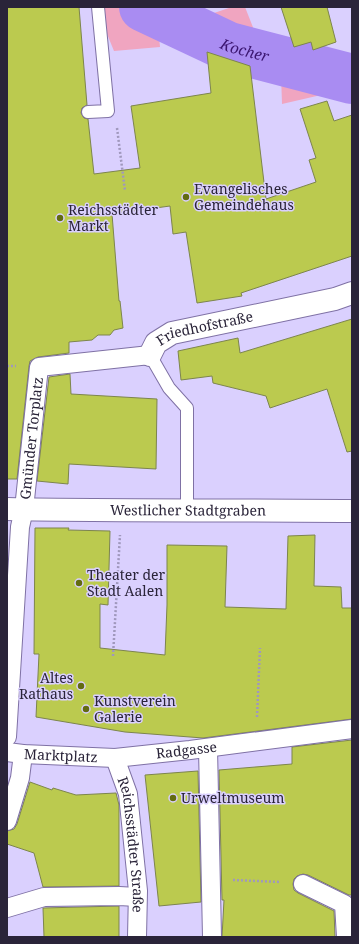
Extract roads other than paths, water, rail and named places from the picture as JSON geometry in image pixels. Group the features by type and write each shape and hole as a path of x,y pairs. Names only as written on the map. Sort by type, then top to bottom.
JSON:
{"street":[{"name":"Friedhofstraße","path":"39,367 150,355 156,343 172,333 335,299 352,293"},
{"name":"Gmünder Torplatz","path":"7,737 20,527 13,505 39,367"},
{"name":"Westlicher Stadtgraben","path":"13,505 122,511 352,511"},
{"name":"Radgasse","path":"116,758 208,748 352,729"},
{"path":"208,748 212,937"},
{"path":"7,821 20,778 15,753"},
{"name":"Marktplatz","path":"15,753 116,758"},
{"name":"Reichsstädter Straße","path":"116,758 128,794 142,936"},
{"path":"303,884 344,904 346,937"},
{"path":"7,908 44,897 138,897"}],"lane":[{"path":"88,112 108,111 98,7"},
{"path":"150,355 169,388 187,408 187,510"}],"waterway":[{"name":"Kocher","path":"144,7 229,47 352,79"}],"place":[{"name":"Evangelisches Gemeindehaus","path":"186,197"},
{"name":"Reichsstädter Markt","path":"60,218"},
{"name":"Theater der Stadt Aalen","path":"79,583"},
{"name":"Altes Rathaus","path":"81,686"},
{"name":"Kunstverein Galerie","path":"86,709"},
{"name":"Urweltmuseum","path":"173,798"}]}
